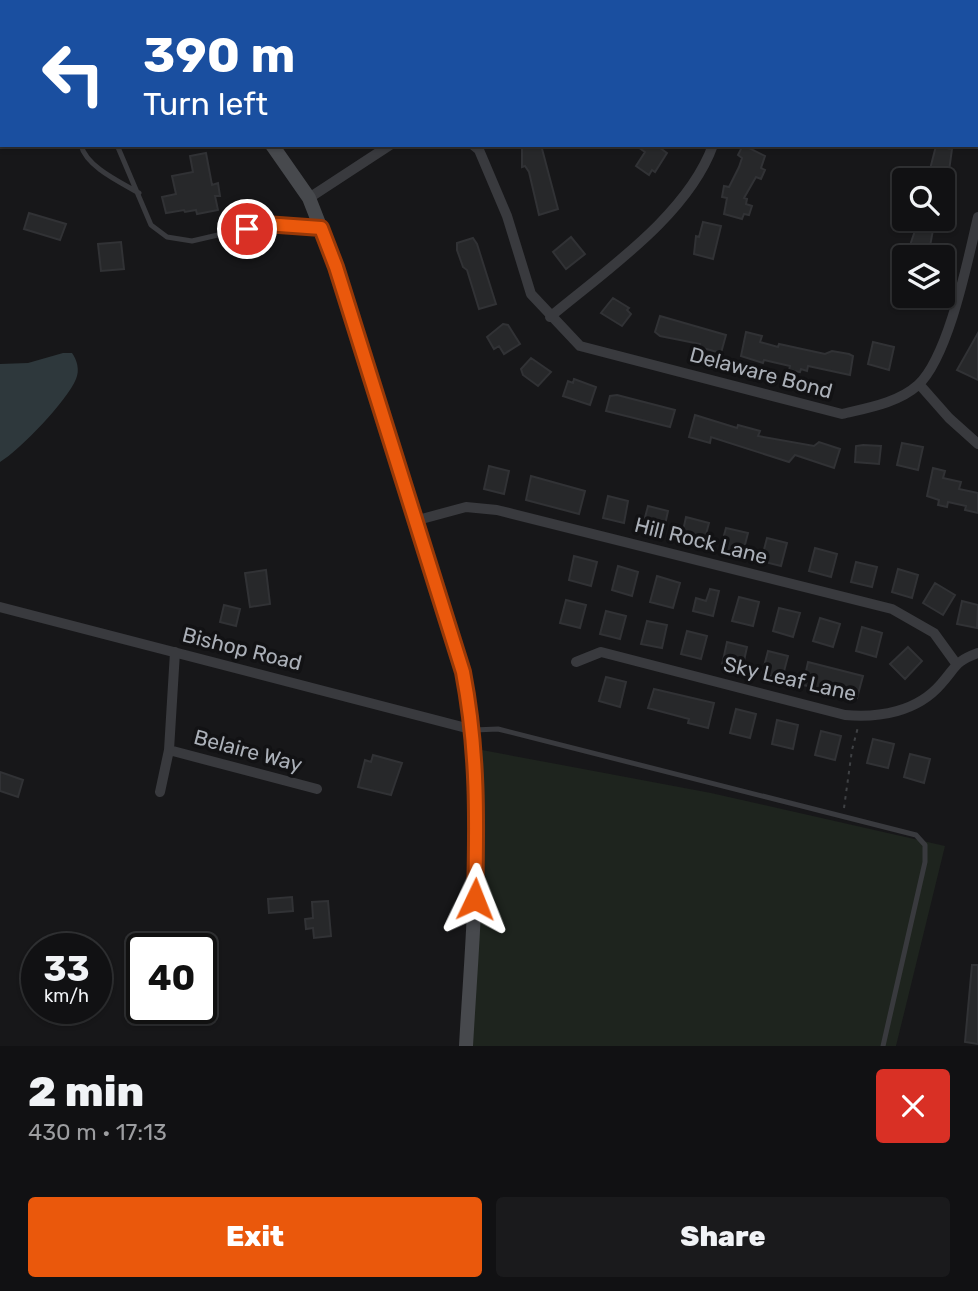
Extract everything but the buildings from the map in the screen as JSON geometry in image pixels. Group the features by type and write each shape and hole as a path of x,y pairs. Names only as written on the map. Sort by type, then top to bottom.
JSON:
{"street":[{"path":"273,147 309,198 345,292 418,520 463,672 474,730 477,798 466,1046"},
{"path":"309,198 387,147"},
{"name":"Delaware Bond","path":"475,147 507,216 531,294 580,346 842,414 878,405 919,384"},
{"path":"550,317 652,231 687,191 712,147"},
{"path":"978,217 953,316 919,384 949,418 978,444"},
{"name":"Hill Rock Lane","path":"418,520 466,507 497,510 892,610 934,633 955,662"},
{"name":"Bishop Road","path":"0,607 474,730"},
{"path":"160,792 169,750 175,652"},
{"name":"Sky Leaf Lane","path":"576,662 601,652 861,716 895,712 921,702 942,684 955,662"},
{"path":"955,662 978,653"},
{"name":"Belaire Way","path":"169,750 317,789"}],"lane":[{"path":"81,147 82,151 103,171 139,194"},
{"path":"118,147 151,225 167,237 192,241 265,224 321,228"},
{"path":"474,730 498,729 916,835 925,845 925,862 883,1046"}],"path":[{"path":"843,816 852,750 861,716"}],"shaded area":[{"path":"72,353 77,365 77,376 71,388 42,424 0,462 0,364 28,363"},
{"path":"482,750 711,793 945,846 896,1046 468,1046 472,1015"}],"route":[{"path":"247,229 265,224 321,228 336,267 397,451 463,672 474,730 477,798 475,899"}]}
